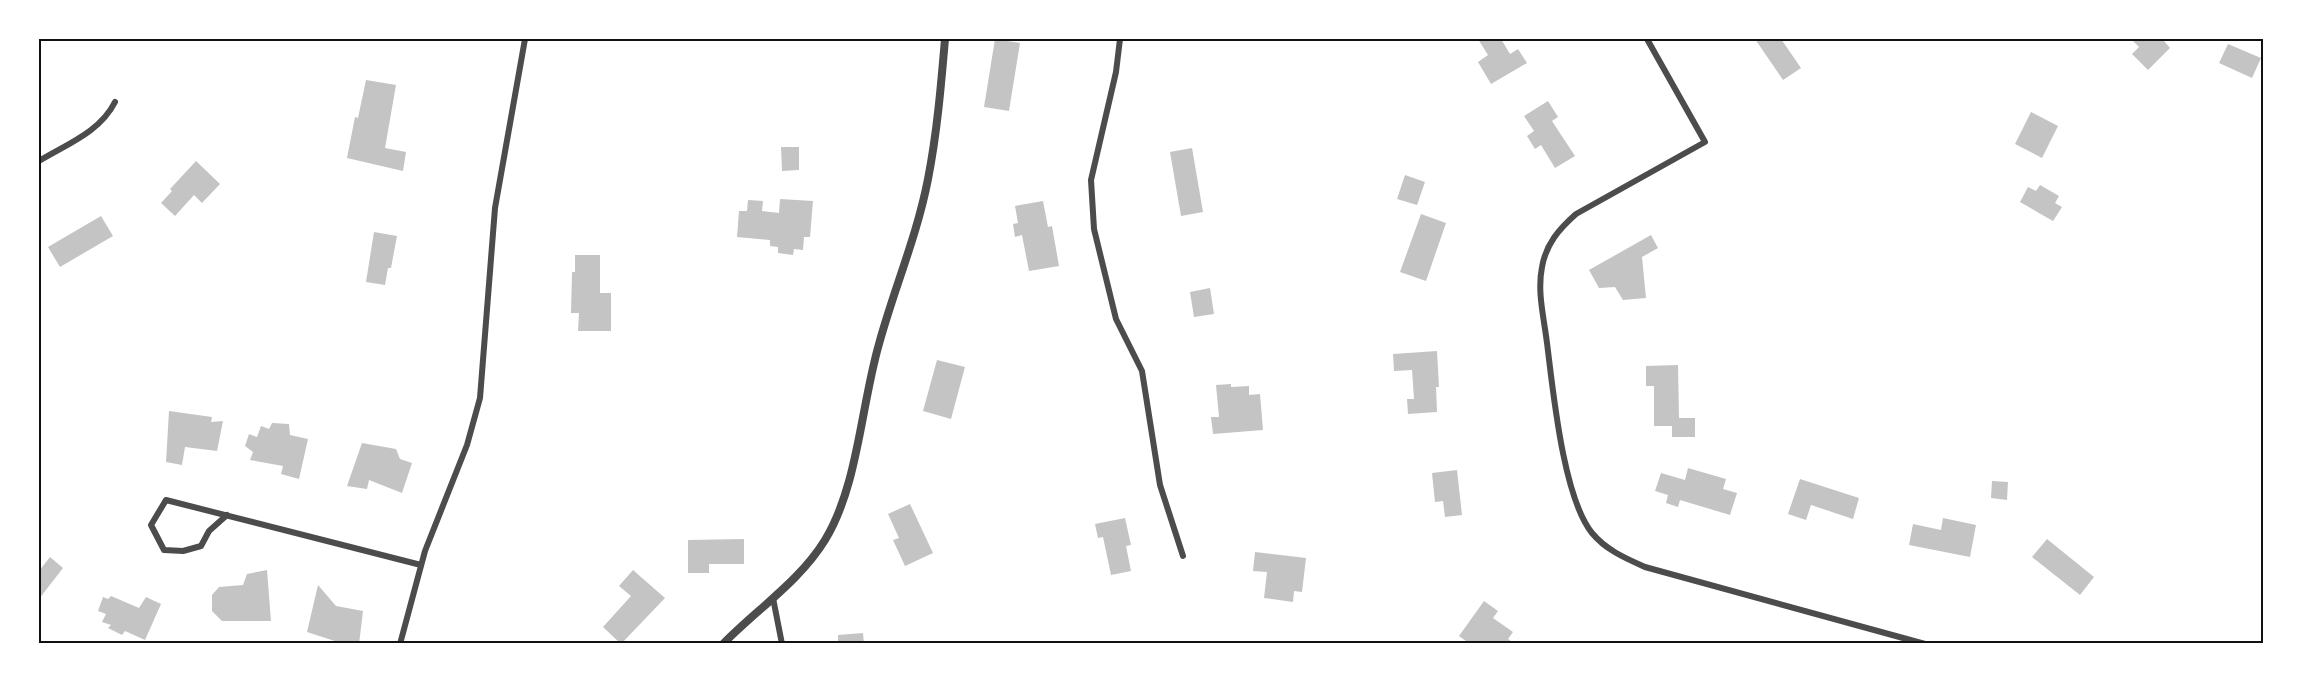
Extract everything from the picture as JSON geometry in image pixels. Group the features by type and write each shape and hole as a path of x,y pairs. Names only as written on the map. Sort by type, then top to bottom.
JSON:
{"street":[{"path":"400,644 421,565 467,445 480,398 495,207 525,39"},
{"path":"723,644 773,598 819,548 842,507 878,345 904,270 928,180 941,92 945,39"},
{"path":"1120,39 1116,72 1091,180 1094,229 1116,319 1142,371 1160,485 1183,556"},
{"path":"1647,39 1705,142 1576,214 1558,230 1543,264 1540,283 1566,467 1582,518 1592,533 1612,552 1645,567 1925,644"},
{"path":"39,160 95,128 108,117 115,102"},
{"path":"227,515 209,531 201,546 183,551 164,550 151,525 166,500 227,515 421,565"},
{"path":"773,598 782,644"}],"building":[{"path":"995,39 1020,43 1009,111 984,107"},
{"path":"1478,39 1501,39 1510,54 1518,49 1527,63 1491,84 1478,62 1488,55"},
{"path":"1755,39 1781,39 1801,68 1783,80"},
{"path":"2131,39 2165,39 2164,41 2170,48 2148,70 2132,54 2139,47"},
{"path":"2228,44 2261,58 2252,78 2219,63"},
{"path":"366,80 396,85 385,148 406,152 403,171 347,158 355,117 358,118"},
{"path":"1548,101 1558,117 1552,121 1575,156 1555,168 1541,145 1535,149 1527,136 1534,131 1524,116"},
{"path":"2031,112 2058,126 2042,158 2015,144"},
{"path":"781,147 799,147 799,170 782,171"},
{"path":"1192,148 1203,212 1181,216 1170,152"},
{"path":"196,161 220,184 202,203 194,195 175,216 161,203 172,191 170,189"},
{"path":"1405,175 1425,182 1417,205 1397,199"},
{"path":"2040,185 2059,196 2055,203 2062,207 2053,221 2020,202 2028,187 2036,191"},
{"path":"780,199 813,201 810,237 804,237 803,250 794,249 793,255 778,253 778,247 770,246 770,240 737,237 739,211 747,211 748,200 763,201 762,211 779,213"},
{"path":"1043,201 1048,227 1052,226 1059,266 1029,271 1022,235 1015,237 1013,224 1018,223 1015,206"},
{"path":"1421,214 1446,223 1426,281 1400,272"},
{"path":"101,216 113,236 60,267 48,247"},
{"path":"374,232 397,236 385,285 366,282"},
{"path":"1651,235 1658,248 1642,257 1646,298 1623,300 1615,287 1599,288 1589,270"},
{"path":"575,255 600,255 600,293 611,293 611,331 578,331 579,313 571,313 572,272 575,272"},
{"path":"1210,288 1214,314 1194,317 1190,292"},
{"path":"1437,351 1439,387 1436,387 1437,412 1408,414 1407,399 1414,399 1412,370 1394,371 1393,354"},
{"path":"937,360 965,367 951,419 923,411"},
{"path":"1678,365 1679,418 1695,418 1695,437 1672,437 1672,426 1654,426 1654,386 1646,386 1646,366"},
{"path":"1231,384 1231,387 1249,386 1249,395 1260,394 1263,430 1213,434 1211,417 1219,417 1216,385"},
{"path":"169,411 212,417 211,422 223,421 217,451 185,447 182,465 166,462"},
{"path":"272,423 289,424 290,435 308,439 299,479 281,474 283,466 250,460 253,452 245,446 249,434 257,437 261,426 269,429"},
{"path":"362,443 396,449 400,459 412,463 402,493 369,480 367,489 347,486"},
{"path":"1688,468 1726,479 1723,489 1737,493 1730,515 1680,500 1678,507 1666,503 1668,495 1655,491 1661,473 1685,480"},
{"path":"1457,470 1462,515 1445,517 1443,501 1435,502 1432,473"},
{"path":"1800,479 1859,498 1853,519 1811,505 1806,520 1788,514"},
{"path":"1992,481 2008,482 2007,500 1991,498"},
{"path":"910,504 933,553 905,566 893,540 899,538 888,514"},
{"path":"1125,518 1131,545 1126,546 1131,571 1111,575 1103,537 1098,538 1095,524"},
{"path":"1943,518 1976,525 1970,557 1909,545 1913,524 1941,530"},
{"path":"744,539 744,564 709,564 709,573 688,573 688,540"},
{"path":"2047,539 2094,577 2080,595 2032,557"},
{"path":"1255,552 1306,558 1302,592 1294,591 1293,602 1264,598 1267,572 1253,571"},
{"path":"50,557 63,568 39,599 39,571"},
{"path":"267,570 271,621 222,621 212,611 212,595 219,587 243,585 247,574"},
{"path":"633,570 665,598 621,644 603,627 631,596 619,586"},
{"path":"318,585 336,606 363,611 359,644 344,644 307,632"},
{"path":"111,596 139,608 146,597 161,604 145,640 125,631 122,635 108,628 111,625 102,622 106,614 98,611 103,597 108,599"},
{"path":"1484,601 1498,611 1493,618 1513,632 1508,639 1515,644 1470,644 1459,636"},
{"path":"863,633 864,644 838,644 838,635"}]}
